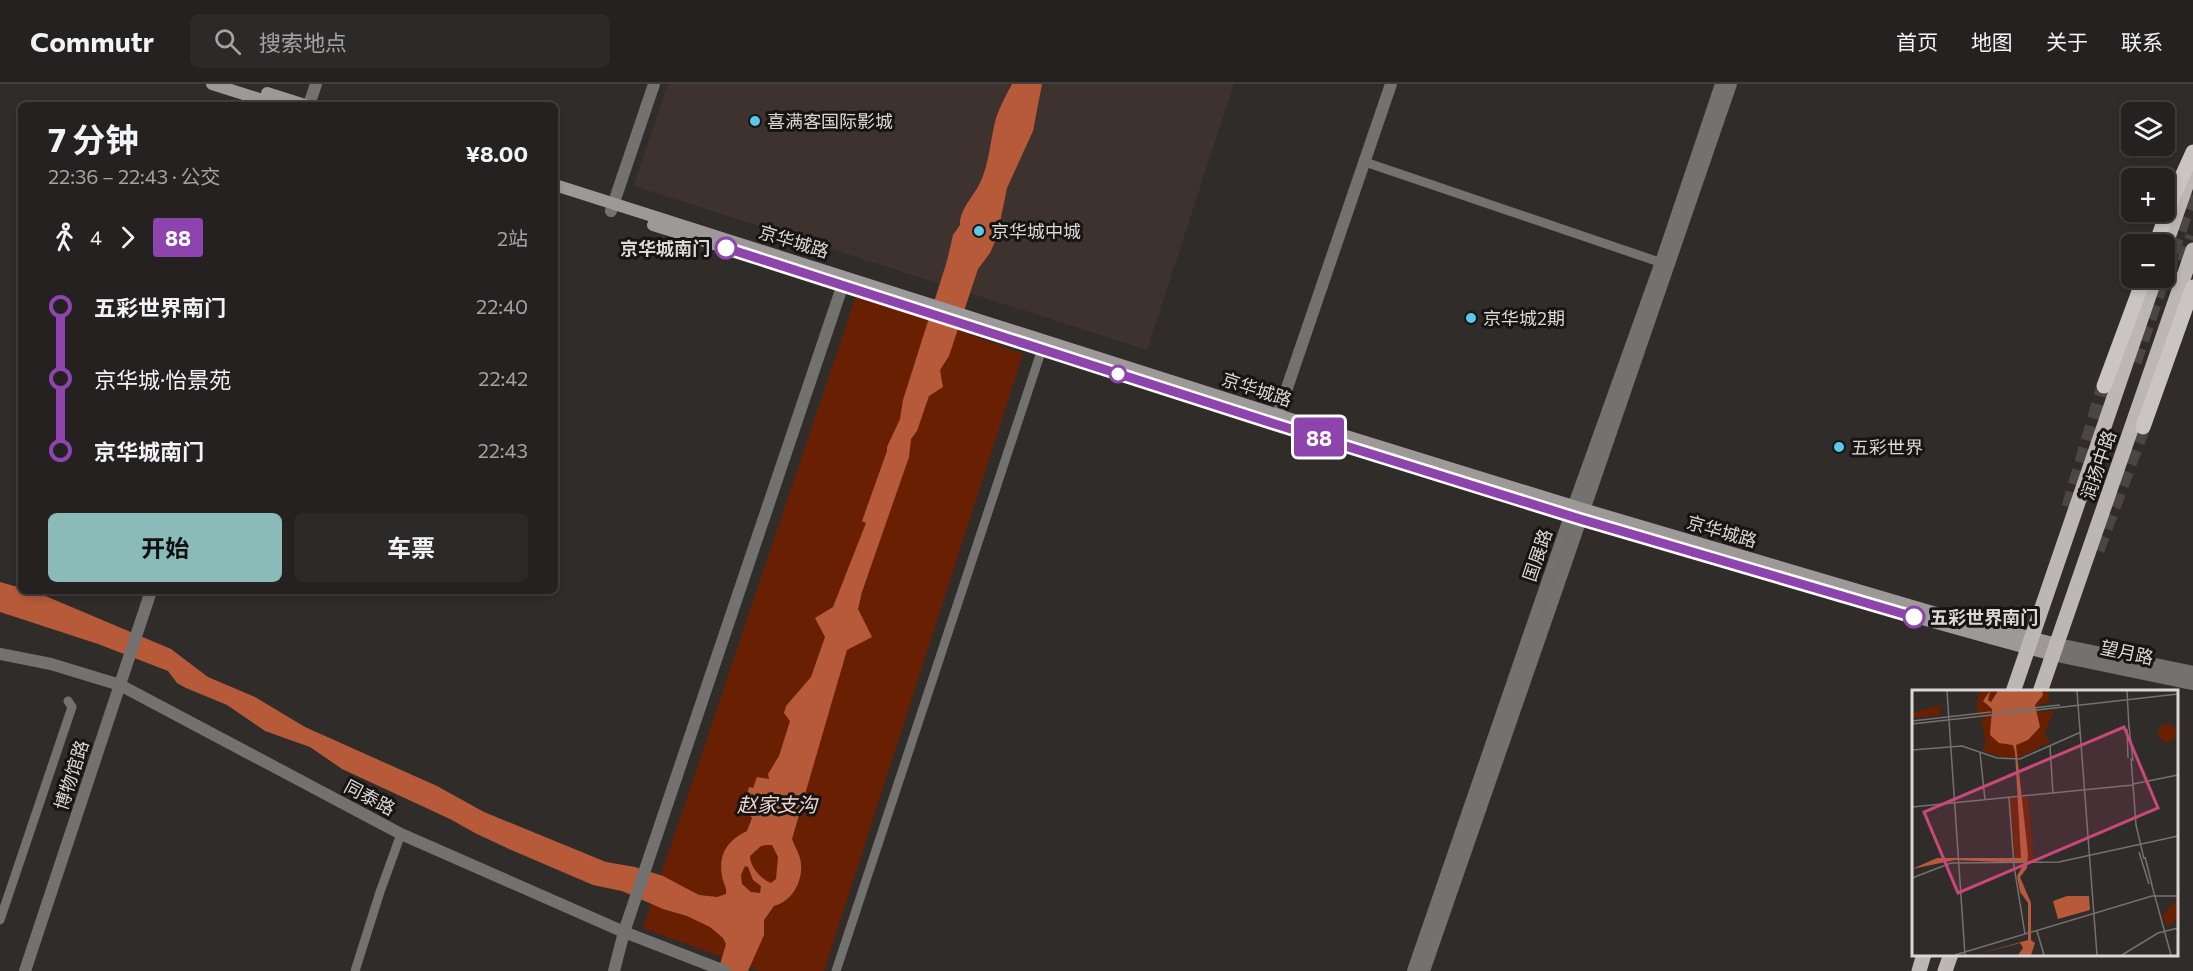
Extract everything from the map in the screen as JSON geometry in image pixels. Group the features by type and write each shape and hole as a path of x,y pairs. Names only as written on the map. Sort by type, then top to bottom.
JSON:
{"highway":[{"path":"2160,234 2193,152"},
{"path":"2143,427 2193,286"},
{"path":"2104,386 2140,288"}],"main road":[{"path":"212,84 269,102"},
{"path":"239,84 297,102"},
{"path":"2169,234 2193,166"},
{"name":"京华城路","path":"558,186 613,208 843,284 910,301"},
{"name":"京华城路","path":"558,195 613,208 1577,512 2055,650"},
{"name":"润扬中路","path":"2041,690 2193,250"},
{"name":"润扬中路","path":"2014,690 2152,288"},
{"name":"京华城路","path":"977,323 1042,350 1277,419"},
{"path":"1919,971 1923,956"},
{"path":"1945,971 1950,956"}],"street":[{"path":"308,102 316,84"},
{"path":"613,208 654,84"},
{"path":"1277,419 1391,84"},
{"name":"国展路","path":"1665,264 1721,84"},
{"name":"国展路","path":"1413,971 1731,84"},
{"path":"1365,162 1665,264"},
{"path":"614,971 624,932 843,284"},
{"path":"836,971 1042,350"},
{"name":"国展路","path":"1424,971 1577,512"},
{"name":"博物馆路","path":"25,971 150,594"},
{"name":"望月路","path":"2055,650 2193,672"},
{"name":"望月路","path":"2055,650 2193,684"},
{"name":"同泰路","path":"0,654 51,664 120,685 401,834 624,932 725,971"},
{"path":"0,920 72,707 68,701"},
{"path":"355,971 401,834"}],"shaded area":[{"name":"京华城中城","path":"668,84 1234,84 1147,350 634,186"},
{"path":"857,293 1023,354 824,971 760,971 643,928"}],"water":[{"name":"赵家支沟","path":"1012,84 1042,84 1033,131 1007,188 997,237 990,253 978,269 949,356 940,370 943,387 929,396 917,431 911,439 909,457 862,592 858,609 872,637 847,650 792,839 800,858 799,880 792,894 774,906 764,920 764,935 748,971 718,971 726,944 723,938 710,927 622,891 593,885 475,833 342,769 310,747 265,731 227,705 177,683 168,671 98,644 0,612 0,582 18,587 18,594 43,595 171,649 208,677 255,697 305,727 437,786 484,812 606,862 635,867 663,876 699,895 717,897 726,894 721,868 723,854 730,843 747,831 752,818 744,807 745,799 754,798 747,795 749,787 753,788 757,777 769,779 768,774 779,756 790,721 784,713 786,706 811,677 825,637 815,618 833,607 866,523 862,521 887,447 900,419 903,400 953,235 983,175 1001,105","holes":["772,845 778,857 776,879 771,883 757,872 750,856 761,846","745,866 748,867 753,880 761,886 760,893 751,892 742,884 741,875"]}],"tunnel":[{"path":"2175,242 2193,190"},
{"path":"2184,262 2193,236"},
{"path":"2134,362 2160,288"},
{"path":"2069,507 2104,386"},
{"path":"2097,550 2143,427"}],"bus line":[{"name":"88","path":"726,248 1580,519 1914,617"}],"place":[{"name":"喜满客国际影城","path":"755,121"},
{"name":"京华城中城","path":"979,231"},
{"name":"京华城南门","path":"726,248"},
{"name":"京华城2期","path":"1471,318"},
{"name":"五彩世界","path":"1839,447"},
{"name":"五彩世界南门","path":"1914,617"}]}
